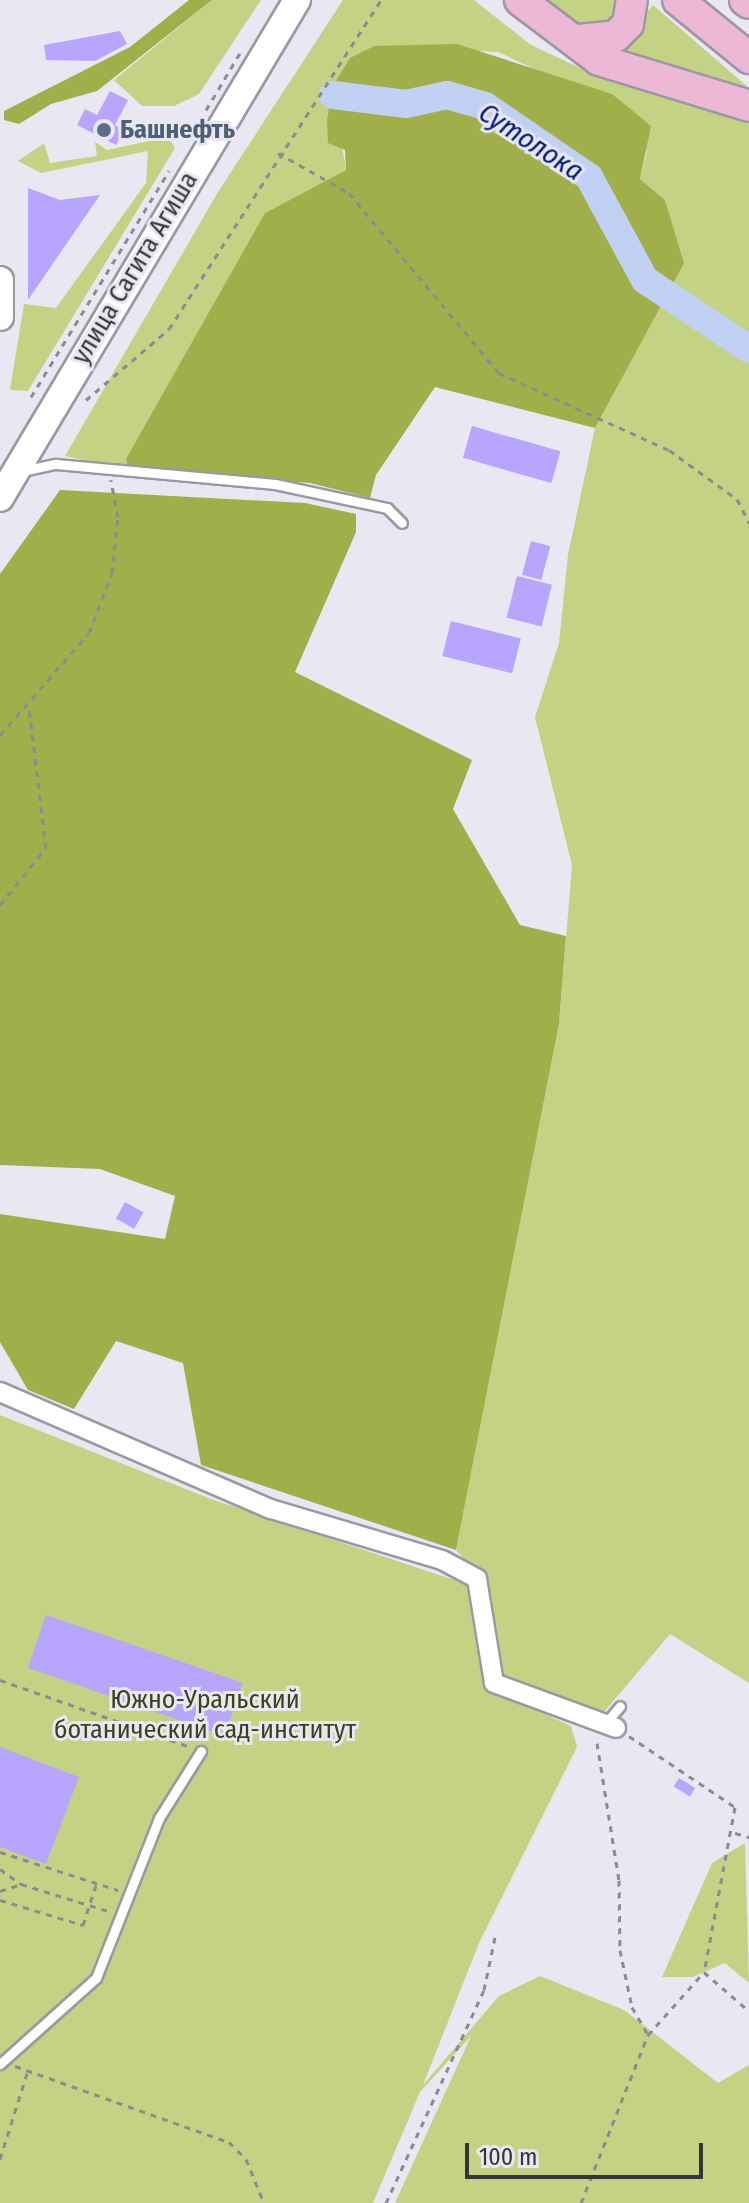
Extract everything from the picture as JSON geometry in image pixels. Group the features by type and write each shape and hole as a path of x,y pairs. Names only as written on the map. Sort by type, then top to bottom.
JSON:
{"main road":[{"name":"улица Сагита Агиша","path":"0,498 297,0"},
{"path":"520,0 611,65 749,106"},
{"path":"579,40 616,36 628,24 632,0"},
{"path":"678,0 749,58"},
{"path":"0,280 0,317"}],"street":[{"path":"0,1392 271,1509 465,1572 477,1579 494,1683 610,1726"}],"lane":[{"path":"14,472 56,464 110,472 275,484 387,508 402,523"},
{"path":"610,1726 620,1706"},
{"path":"0,2064 96,1978 159,1818 201,1751"}],"path":[{"path":"86,400 169,329 278,153 381,0"},
{"path":"204,113 247,40"},
{"path":"278,153 349,193 499,373 669,450 737,499 749,523"},
{"path":"31,397 173,165"},
{"path":"0,735 29,708 89,633 112,573 118,517 110,472"},
{"path":"0,905 46,848 29,708"},
{"path":"0,1680 201,1751"},
{"path":"581,2203 648,2035 704,1972 712,1905 735,1833 735,1807 610,1726"},
{"path":"597,1743 619,1880 620,1950 632,2007 648,2035"},
{"path":"735,1833 749,1837"},
{"path":"0,1852 131,1895"},
{"path":"8,1854 2,1868 21,1884 123,1915"},
{"path":"0,1900 83,1925 96,1883"},
{"path":"0,1891 21,1884"},
{"path":"386,2203 484,1990 495,1937"},
{"path":"704,1972 749,2011"},
{"path":"0,2159 28,2070 229,2142 246,2159 264,2203"}],"green space":[{"path":"189,0 212,0 97,91 51,104 19,124 4,120 4,111 130,47"},
{"path":"212,0 261,0 199,94 174,106 142,106 114,80"},
{"name":"Южно-Уральский ботанический сад-институт","path":"343,0 474,0 531,45 578,67 749,115 749,1683 670,1634 604,1712 499,1674 488,1688 571,1726 577,1747 479,1943 423,2085 499,1996 540,1976 624,2010 718,2083 749,2065 749,2203 395,2203 471,2036 420,2092 373,2203 0,2203 0,1415 211,1499 451,1579 484,1582 456,1550 559,1024 572,865 535,717 559,643 568,555 595,428 683,263 665,200 640,179 647,151 612,94 571,86 498,52 374,46 351,58 332,87 346,170 265,213 129,470 65,456 218,192"},
{"path":"536,0 621,0 622,20 580,33"},
{"path":"653,5 749,88 749,97 612,51"},
{"path":"457,44 612,94 651,126 640,179 665,200 684,263 595,428 435,387 376,475 370,498 310,483 129,470 126,459 265,213 346,170 345,150 328,143 327,121 332,87 350,58 374,46"},
{"path":"168,137 175,148 28,391 10,390 24,304 56,308 146,183 148,151 41,173 18,161 44,143 50,163 97,156 95,142 107,150"},
{"path":"60,490 305,503 356,514 356,532 295,672 472,760 453,809 520,925 566,936 559,1024 456,1550 201,1465 183,1363 116,1341 74,1409 28,1390 0,1342 0,1214 165,1239 175,1196 100,1169 0,1165 0,574"},
{"path":"745,1843 749,1983 725,1963 693,1977 662,1977 712,1863"}],"building":[{"path":"120,31 127,44 95,61 46,60 44,45"},
{"path":"110,91 128,100 115,125 124,130 116,145 77,125 85,109 97,115"},
{"path":"28,188 60,200 100,195 28,300"},
{"path":"472,426 560,451 551,483 463,458"},
{"path":"531,541 550,546 541,580 522,575"},
{"path":"517,576 552,585 542,626 507,618"},
{"path":"451,621 521,638 512,673 442,656"},
{"path":"125,1202 143,1212 134,1229 116,1219"},
{"path":"46,1615 243,1683 224,1736 28,1668"},
{"path":"0,1747 79,1777 46,1864 0,1847"},
{"path":"679,1778 695,1788 690,1797 674,1786"}],"waterway":[{"name":"Сутолока","path":"333,95 406,104 447,95 485,106 589,177 645,280 749,349"}],"place":[{"name":"Башнефть","path":"104,130"}]}
